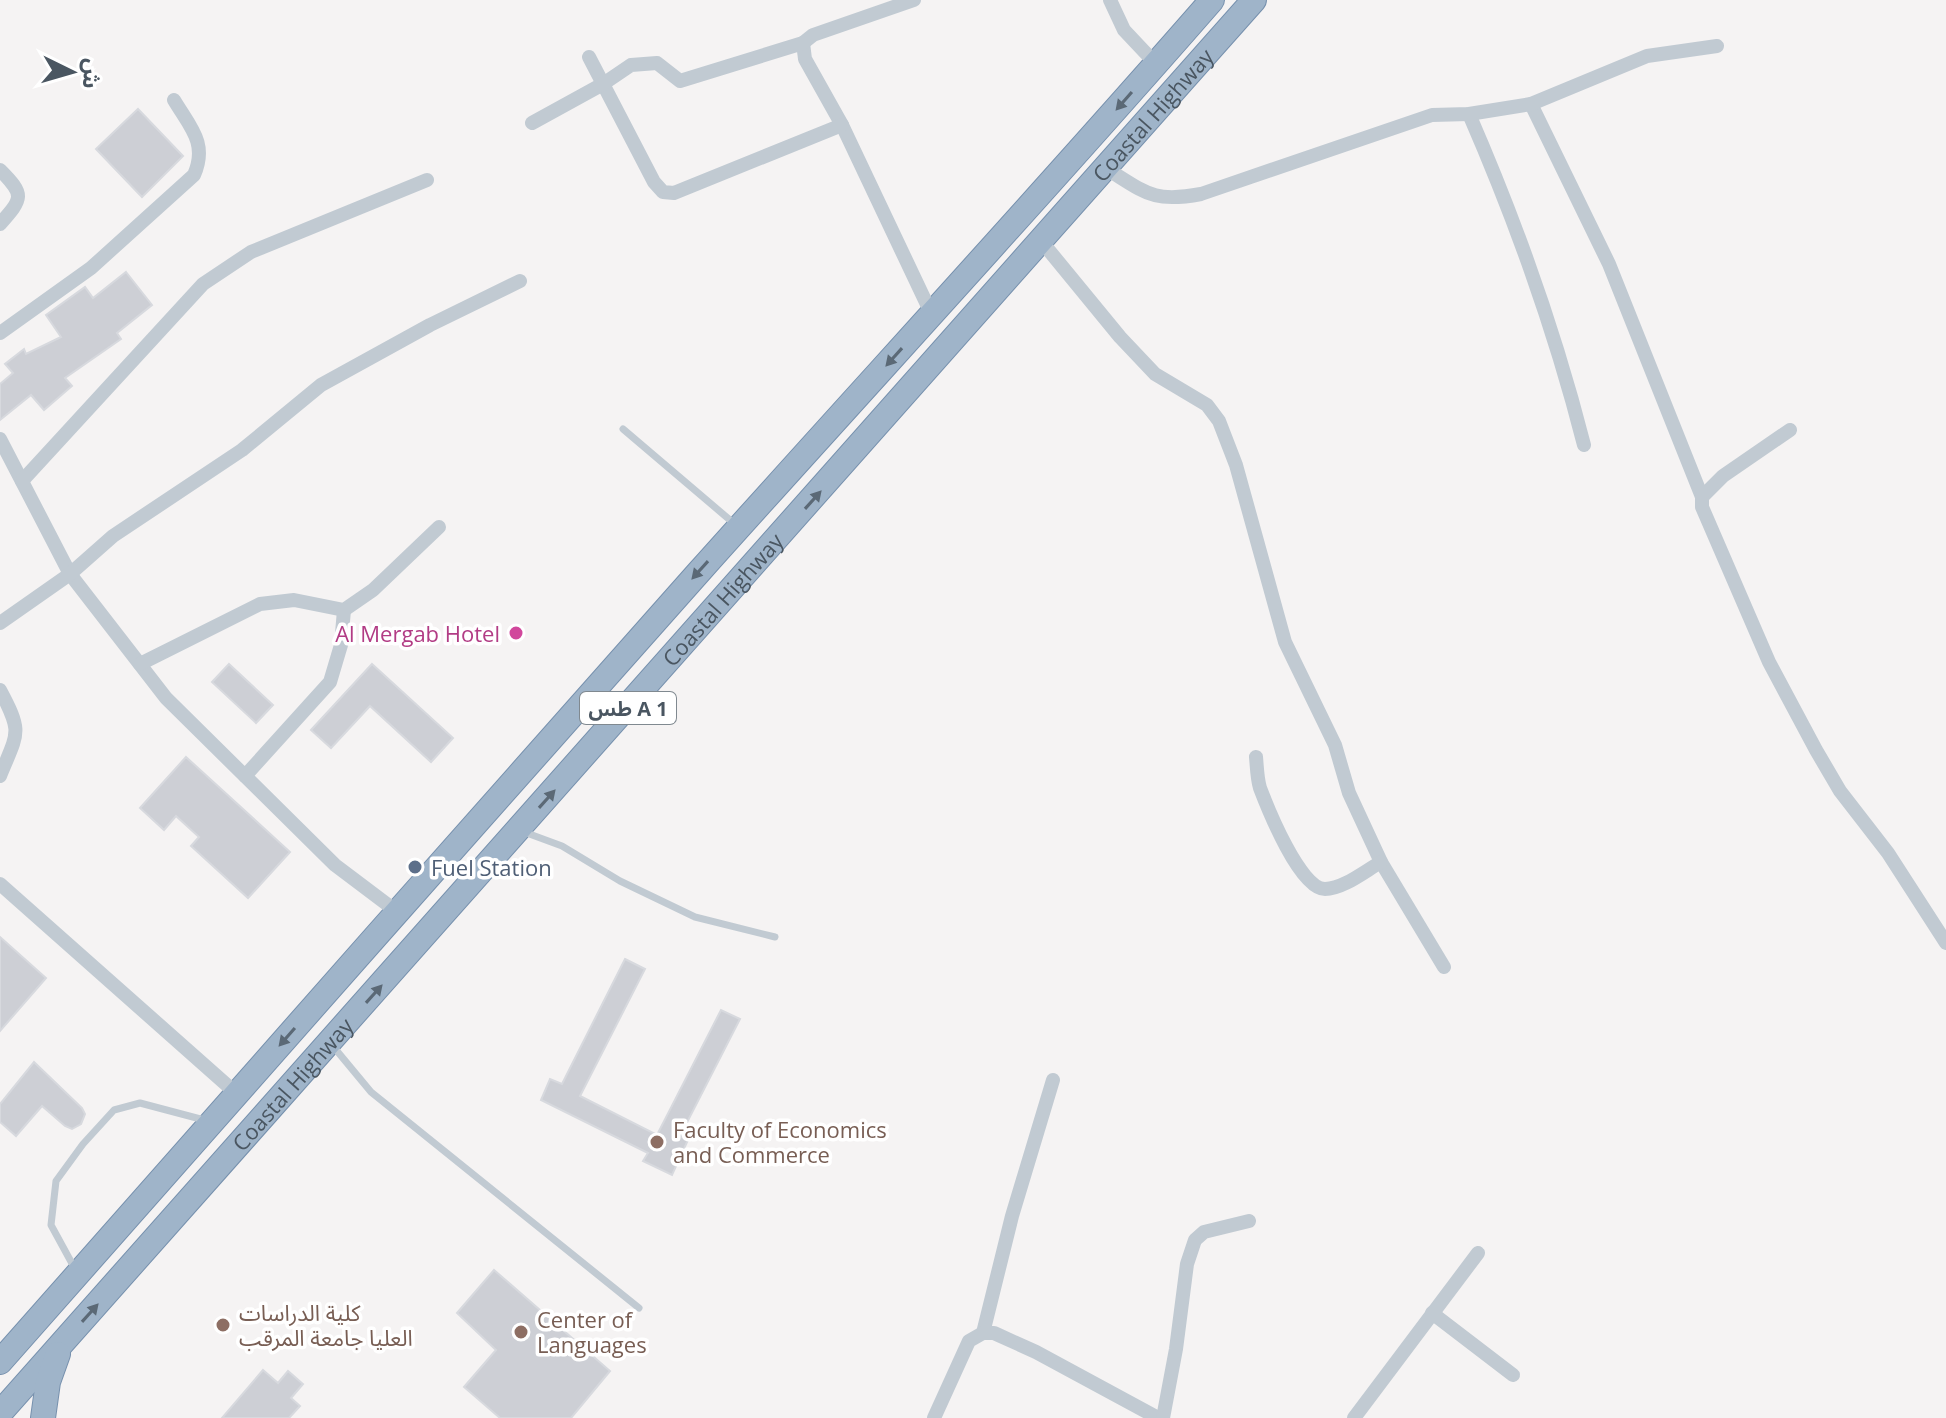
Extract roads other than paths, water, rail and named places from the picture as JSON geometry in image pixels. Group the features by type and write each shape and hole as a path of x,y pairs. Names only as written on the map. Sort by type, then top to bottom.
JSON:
{"highway":[{"name":"Coastal Highway","path":"0,1362 396,911 1212,0"},
{"name":"Coastal Highway","path":"0,1413 1254,0"},
{"path":"43,1418 48,1382 60,1347"}],"street":[{"path":"532,123 631,65 657,63 680,81 803,43 813,35 914,0"},
{"path":"1110,0 1124,30 1156,64"},
{"path":"803,43 805,59 842,125 932,315"},
{"path":"1107,169 1153,198 1177,199 1281,168 1432,115 1469,114 1531,104 1647,56 1717,46"},
{"path":"589,57 654,182 663,192 674,193 842,125"},
{"path":"0,333 91,268 194,175 201,159 199,142 174,100"},
{"path":"1531,104 1609,264 1702,497 1705,518 1762,648 1840,791 1888,853 1946,943"},
{"path":"1469,114 1508,203 1543,301 1584,445"},
{"path":"0,170 18,188 19,196 17,205 0,224"},
{"path":"22,481 203,284 251,252 427,180"},
{"path":"1042,242 1120,337 1155,374 1207,405 1219,421 1236,465 1285,642 1335,745 1349,793 1381,862 1444,967"},
{"path":"0,623 70,574 113,536 242,450 321,385 430,325 520,281"},
{"path":"1702,497 1723,476 1790,430"},
{"path":"0,439 70,574 166,698 335,865 396,911"},
{"path":"140,664 260,604 294,600 344,610 373,590 439,527"},
{"path":"245,776 330,682 341,645 344,610"},
{"path":"0,690 14,714 17,733 0,776"},
{"path":"1256,757 1259,785 1293,861 1314,885 1321,889 1334,888 1381,862"},
{"path":"0,884 237,1094"},
{"path":"983,1333 1012,1216 1053,1080"},
{"path":"934,1418 969,1341 983,1333 994,1333 1036,1352 1160,1418 1176,1349 1187,1264 1195,1240 1204,1232 1249,1221"},
{"path":"1354,1418 1478,1253"},
{"path":"1432,1313 1513,1375"}],"lane":[{"path":"623,429 739,528"},
{"path":"519,830 562,846 620,881 695,917 775,937"},
{"path":"330,1043 371,1092 639,1308"},
{"path":"77,1275 51,1225 56,1181 83,1144 114,1110 140,1103 213,1122"}],"place":[{"name":"Al Mergab Hotel","path":"516,633"},
{"name":"Fuel Station","path":"415,867"},
{"name":"Faculty of Economics and Commerce","path":"657,1142"},
{"name":"كلية الدراسات العليا جامعة المرقب","path":"223,1325"},
{"name":"Center of Languages","path":"521,1332"}]}
